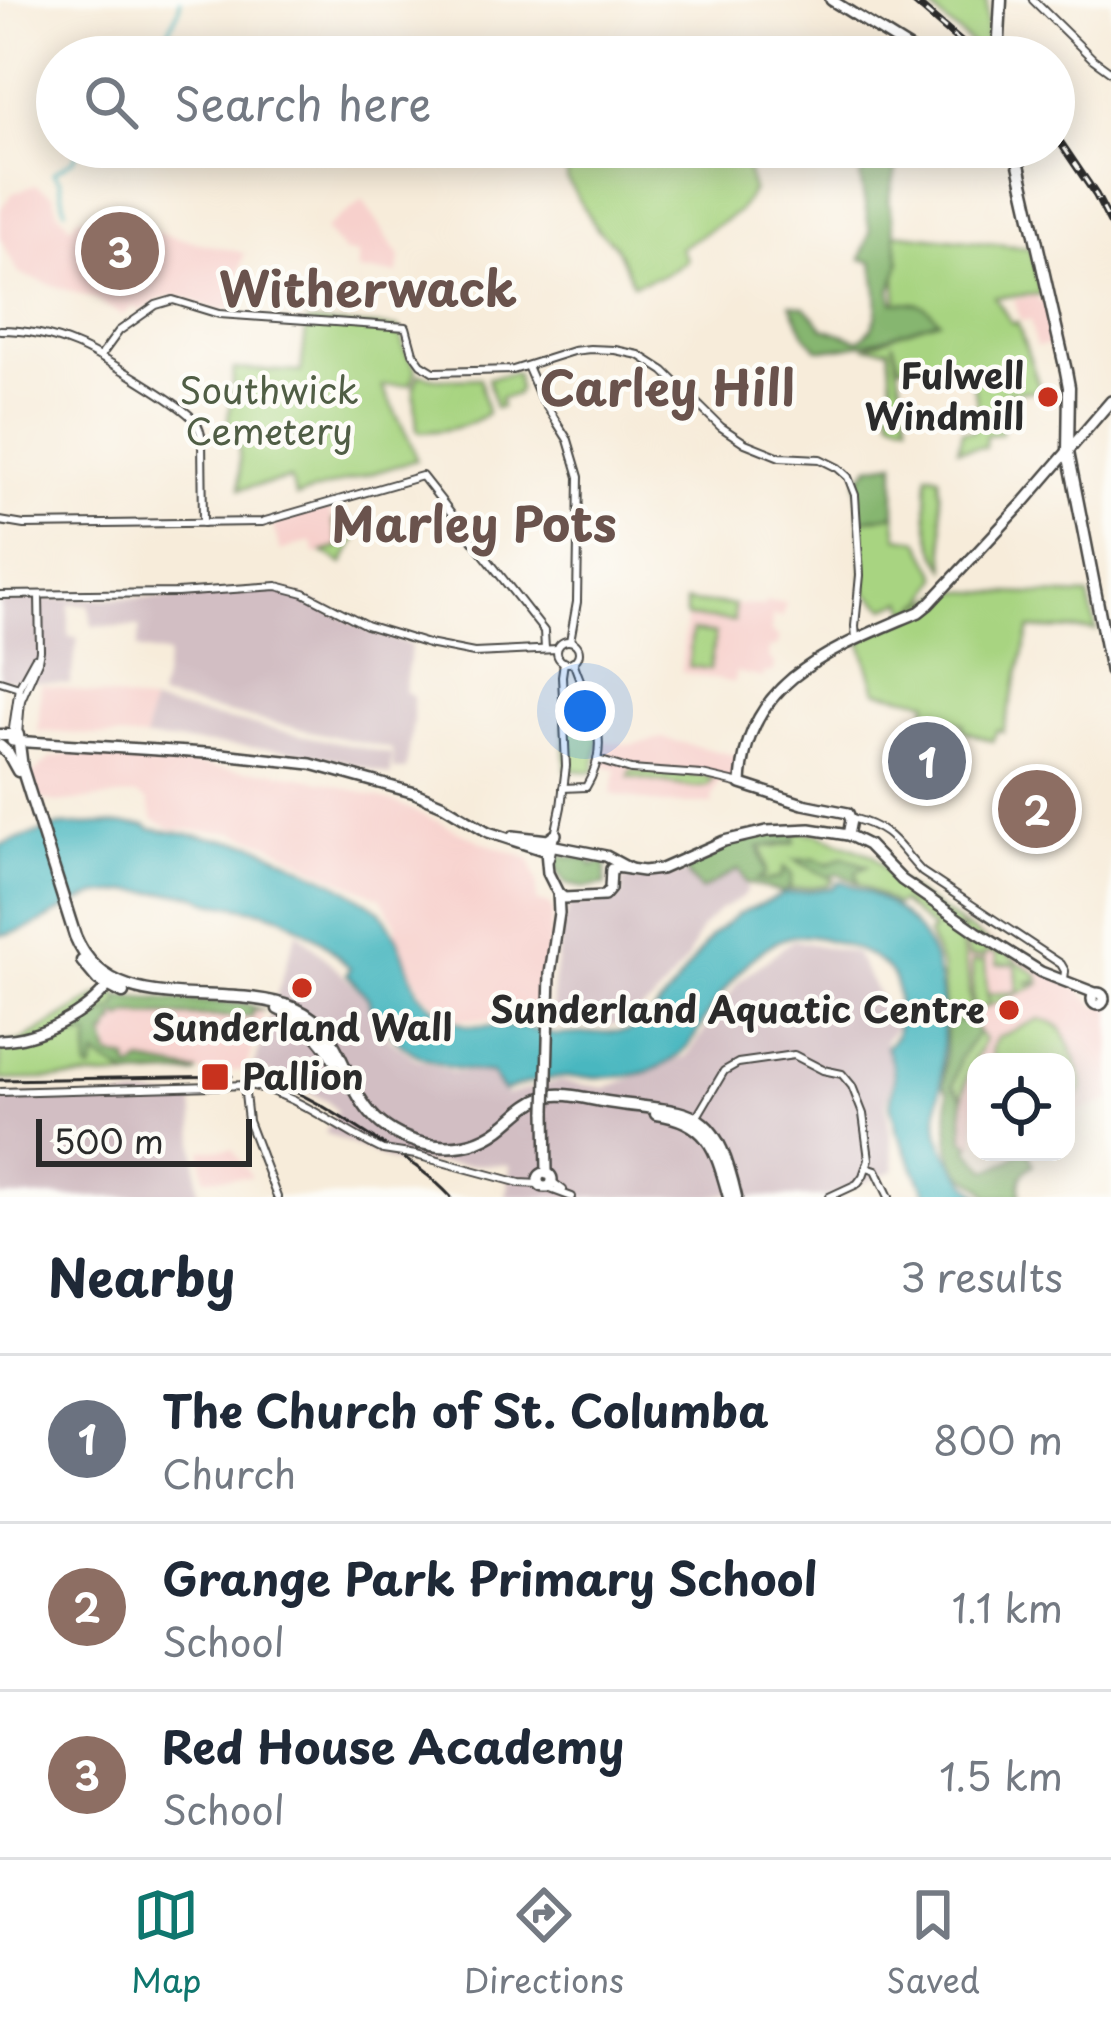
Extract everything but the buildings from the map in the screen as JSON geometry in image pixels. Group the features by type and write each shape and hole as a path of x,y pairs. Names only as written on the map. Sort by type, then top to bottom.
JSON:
{"highway":[{"path":"999,36 1001,0"},
{"path":"1020,168 1066,370 1073,472 1111,672"},
{"path":"1058,464 1073,472"},
{"path":"9,739 81,961 95,977 133,989 230,995 301,1011 323,1028 372,1115 394,1132 423,1143 478,1142 530,1104 556,1095 673,1109 707,1128 720,1144 726,1156 729,1195"},
{"path":"9,739 8,753 20,770"},
{"path":"70,928 110,984"},
{"path":"694,1122 713,1147 729,1195"}],"main road":[{"path":"831,0 889,36"},
{"path":"1100,997 1041,972 929,900 902,880 847,820 741,784 746,747 765,705 824,656 929,604 1111,401"},
{"path":"9,739 312,760 428,794 513,836 558,842 631,869"},
{"path":"9,739 311,764 426,797 488,832 542,848 549,862"},
{"path":"611,872 616,867 652,871 670,867 755,832 810,829 847,820"},
{"path":"544,1177 550,974 561,895 548,873 558,842"},
{"path":"561,895 606,895 611,872 602,855"},
{"path":"560,913 564,904 577,898"},
{"path":"86,1006 98,993 95,977"},
{"path":"0,1040 32,1035 86,1006 110,984"},
{"path":"544,1177 559,1166"}],"street":[{"path":"1033,0 1070,36"},
{"path":"1075,41 1111,72"},
{"path":"100,357 118,331 163,302 181,300 238,316 406,327 413,353 434,372 504,371 573,351 623,351 654,363 721,428 745,443 780,457 830,462 848,477 855,495 860,575 856,639"},
{"path":"0,330 51,337 100,357 191,417 199,427 203,454 203,523"},
{"path":"527,366 539,396 568,440 579,478 577,602 570,641"},
{"path":"0,521 24,525 262,522 422,476 544,631 545,649"},
{"path":"0,595 177,593 277,586 304,593 366,625 428,644 474,653 557,649"},
{"path":"9,739 21,688 38,662 39,595"},
{"path":"563,788 586,787 598,760 599,738 591,702 568,662 559,658 560,644 570,641"},
{"path":"558,842 566,766 562,676 568,662 578,656 578,648 570,641"},
{"path":"0,681 21,688"},
{"path":"598,760 631,770 741,784"},
{"path":"847,820 887,832 926,875 1063,966 1064,980"},
{"path":"694,1122 724,1071 738,1063 794,1055 842,1074 853,1086 869,1154 857,1184 829,1197"},
{"path":"246,1084 248,1121 274,1194"},
{"path":"0,1092 246,1084 295,1102 383,1150 515,1180 544,1177 571,1197"},
{"path":"704,1105 707,1128"},
{"path":"867,1167 876,1170 889,1197"}],"shaded area":[{"path":"35,185 53,195 59,213 71,226 78,217 105,221 244,253 239,275 241,309 215,309 171,296 140,312 135,306 122,315 94,299 19,274 0,238 0,209 13,193"},
{"path":"363,200 400,257 398,274 358,271 358,254 344,253 325,229"},
{"path":"1037,296 1039,302 1046,301 1058,354 1052,355 1048,345 1036,346 1030,320 1021,321 1014,299"},
{"path":"328,506 341,547 316,554 311,541 280,551 272,523"},
{"path":"283,590 308,599 370,631 411,645 404,691 413,697 406,770 394,770 392,749 159,698 168,655 137,649 140,627 92,626 89,604 69,604 69,637 78,638 70,684 0,679 0,599 172,598"},
{"path":"765,602 786,603 783,617 772,616 771,632 779,638 778,646 769,648 773,672 764,673 763,678 736,672 734,683 681,672 686,617 715,618 716,604 764,606"},
{"path":"41,684 151,704 145,739 38,731"},
{"path":"151,704 391,754 391,776 341,760 285,750 145,739"},
{"path":"662,738 738,756 736,779 719,781 713,804 661,804 611,794 617,770 600,765 603,741 630,745"},
{"path":"70,754 157,758 326,782 397,803 530,859 537,902 549,904 553,911 541,1016 529,1016 528,1021 453,1019 422,992 381,898 268,843 232,832 171,829 153,819 148,801 137,795 56,803 37,798 29,777 51,758"},
{"path":"1012,784 1071,801 1063,834 1002,817"},
{"path":"734,863 748,890 701,928 686,962 653,1002 617,1025 552,1028 553,986 568,905 622,896 622,880 703,873"},
{"path":"961,923 1077,988 1097,1007 1111,1002 1111,1100 1075,1112 1075,1053 976,1053 984,1040 972,1023"},
{"path":"297,931 366,997 389,1039 415,1058 453,1072 491,1073 506,1095 558,1081 606,1088 687,1056 739,981 793,940 855,953 896,1027 884,1042 891,1067 886,1104 895,1170 828,1197 742,1197 739,1191 711,1197 506,1197 510,1165 395,1163 325,1133 337,1111 327,1101 254,1066"},
{"path":"261,1010 246,1070 207,1073 132,1066 110,1057 110,1041 104,1040 113,1018 120,1015 123,1019 129,1015 251,1017 252,1011"},
{"path":"967,1077 967,1142 964,1139"},
{"path":"33,1094 193,1101 198,1197 0,1197 0,1098"},
{"path":"233,1149 251,1177 204,1178 201,1150"}],"green space":[{"path":"921,0 987,0 986,36 962,36"},
{"path":"567,168 746,168 753,190 738,212 680,248 687,260 664,275 633,284 615,245 597,229 567,180"},
{"path":"867,168 897,168 889,200 900,263 891,290 893,302 919,304 939,320 864,343 818,349 805,335 791,304 805,307 824,328 859,340 877,315 873,262 861,259 870,232 860,176"},
{"path":"893,233 1030,248 1041,294 995,297 1012,324 1017,322 1039,386 1035,391 1004,392 998,411 1002,434 986,435 985,447 958,449 962,431 973,431 975,418 975,390 966,376 949,359 900,366 893,342 908,422 892,418 886,396 892,384 889,348 865,347 893,336 897,297"},
{"name":"Southwick Cemetery","path":"307,322 399,328 416,369 411,384 382,386 416,460 296,497 290,479 240,489 239,442 226,437 234,369 301,372"},
{"path":"516,373 516,395 500,398 501,407 495,408 488,378"},
{"path":"419,374 440,379 480,378 487,413 447,430 420,432 414,387"},
{"path":"895,462 895,514 861,520 857,482 870,466"},
{"path":"928,473 939,476 946,568 931,535"},
{"path":"895,514 898,537 919,540 939,577 927,599 909,613 904,601 886,608 865,592 861,520"},
{"path":"348,517 358,534 343,564 323,552 340,547 333,521"},
{"path":"947,591 1088,596 1096,630 1030,629 1003,732 997,730 992,741 926,711 928,701 876,691 862,645 864,638"},
{"path":"686,602 734,605 734,621 686,617"},
{"path":"692,631 715,634 710,669 689,666"},
{"path":"564,725 597,726 594,772 566,770"},
{"path":"631,770 714,777 708,786 696,788 629,777"},
{"path":"795,831 818,834 872,855 893,878 960,924 970,1007 963,1021 946,1022 942,968 928,934 933,930 901,902 896,905 858,883 856,872 865,867 798,860 834,880 786,890 790,887 784,868 781,877 757,880 766,868 761,845 794,843"},
{"path":"795,831 795,842 759,847 766,874 757,880 781,877 784,867 792,875 783,893 746,883 739,869 701,890 688,875 685,863 735,840"},
{"path":"558,855 588,859 592,865 606,862 605,885 566,884 555,867"},
{"path":"843,857 867,866 856,872 858,883 839,874 828,877 795,860 828,864"},
{"path":"964,926 1038,975 1039,979 1026,983 1042,983 976,1011 973,1011 972,962 985,961 988,1005 989,994 1018,992 1016,964 997,964 996,953 969,957"},
{"path":"108,990 121,997 116,1008 66,1035 90,1035 95,1055 129,1077 0,1080 0,1044 22,1041"},
{"path":"121,997 247,1004 261,1010 252,1011 252,1017 129,1015 122,1019 119,1015 104,1034 110,1056 128,1060 133,1069 142,1062 196,1074 129,1077 96,1056 91,1071 87,1069 89,1036 65,1036 68,1030 116,1008"},
{"path":"970,1007 978,1032 960,1058 953,1086 963,1097 967,1161 979,1161 988,1170 1009,1161 1032,1161 1020,1182 1020,1197 988,1197 959,1170 952,1154 944,1086 946,1022 962,1021"},
{"path":"1039,1019 1061,1029 1073,1053 993,1053 997,1038"},
{"path":"978,1032 984,1040 978,1053 967,1053 963,1097 953,1086 960,1058"},
{"path":"1075,1060 1082,1086 1075,1099"}],"water":[{"path":"146,825 254,844 340,885 381,911 418,992 442,1016 467,1026 522,1027 555,1035 628,1031 647,1020 712,935 738,914 784,894 832,888 841,881 903,915 922,935 933,958 942,1014 938,1132 957,1169 981,1197 928,1197 897,1132 890,1104 894,1081 886,1046 897,1028 895,981 876,960 848,946 794,936 769,946 728,986 686,1048 660,1067 617,1077 543,1080 503,1091 491,1073 441,1065 407,1048 371,1010 368,998 347,974 350,968 322,941 283,917 192,894 130,891 91,897 27,929 0,935 0,845 60,826"}],"waterway":[{"path":"166,36 180,0"},
{"path":"61,168 53,173 60,181 65,209"}],"tram line":[{"path":"0,1080 232,1076"},
{"path":"265,1080 348,1122 414,1165 451,1197"}],"railway":[{"path":"912,0 954,36"},
{"path":"1075,164 1111,224"}],"place":[{"name":"Red House Academy","path":"120,251"},
{"name":"Fulwell Windmill","path":"1048,397"},
{"name":"The Church of St. Columba","path":"927,761"},
{"name":"Grange Park Primary School","path":"1037,809"},
{"name":"Sunderland Wall","path":"302,988"},
{"name":"Sunderland Aquatic Centre","path":"1009,1010"},
{"name":"Pallion","path":"215,1077"}],"district":[{"name":"Witherwack","path":"368,290"},
{"name":"Carley Hill","path":"667,389"},
{"name":"Marley Pots","path":"474,525"}]}
